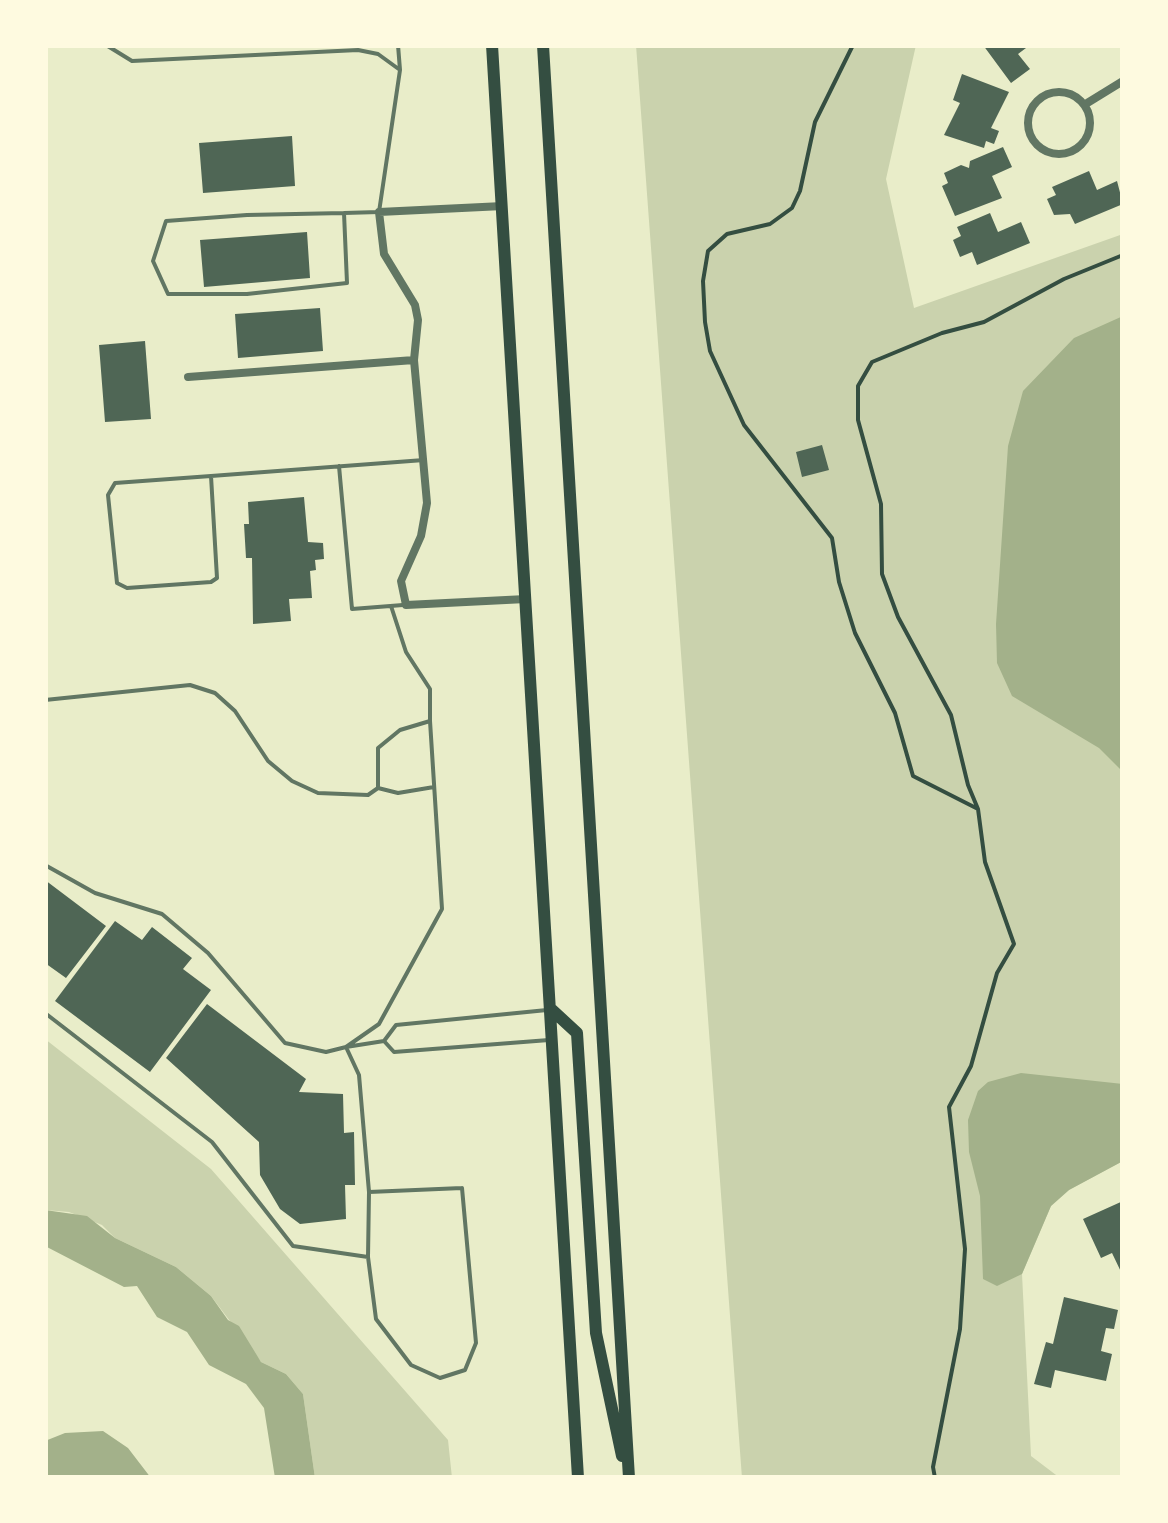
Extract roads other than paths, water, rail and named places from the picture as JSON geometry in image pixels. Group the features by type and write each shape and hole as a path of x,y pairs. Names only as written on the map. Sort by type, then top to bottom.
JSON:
{"main road":[{"path":"492,45 578,1478"},
{"path":"543,45 628,1478"},
{"path":"551,1009 577,1033 596,1333 628,1478"}],"street":[{"path":"1084,105 1123,81"},
{"path":"1066,93 1084,105 1089,132 1072,151 1054,154 1036,144 1028,121 1038,100 1066,93"},
{"path":"502,206 380,212 384,254 415,305 418,320 414,360 424,460 425,521 402,581 406,605 526,599"},
{"path":"188,376 414,360"}],"lane":[{"path":"106,45 132,61 358,47 378,54 400,70"},
{"path":"344,213 348,283 247,294 168,294 153,260 166,221 344,213 380,212 400,70 398,45"},
{"path":"212,476 216,578 211,582 127,588 118,583 108,495 116,483 424,460"},
{"path":"339,466 352,610 406,605"},
{"path":"346,1047 380,1024 442,909 430,689 406,652 391,606"},
{"path":"45,700 190,684 215,694 235,711 268,760 292,780 318,793 346,798 368,795 378,788 398,793 434,787"},
{"path":"378,788 378,748 400,730 430,721"},
{"path":"45,865 95,893 162,914 208,953 285,1043 326,1052 384,1040 396,1025 551,1009"},
{"path":"45,1013 212,1142 293,1246 368,1257"},
{"path":"384,1040 394,1052 553,1040"},
{"path":"346,1047 359,1076 369,1192 368,1257 376,1319 411,1365 440,1378 465,1370 476,1343 462,1188 369,1192"}]}
